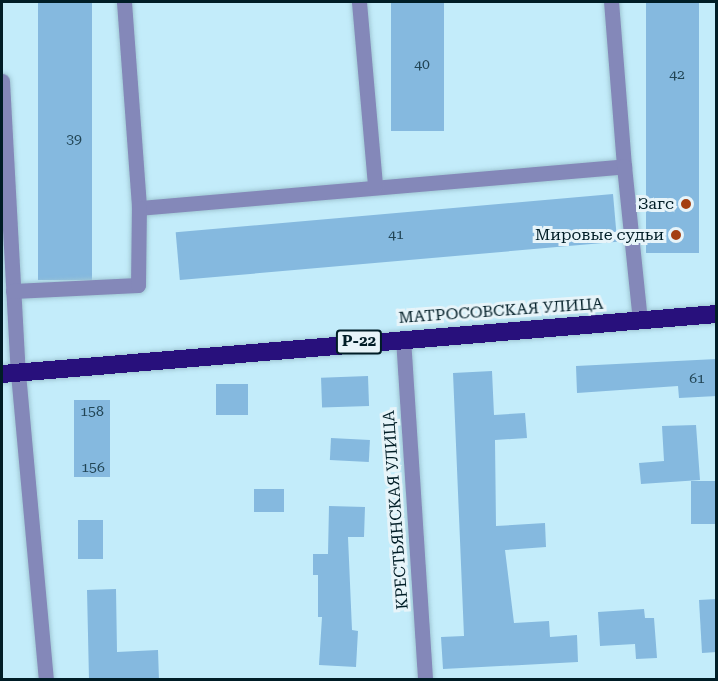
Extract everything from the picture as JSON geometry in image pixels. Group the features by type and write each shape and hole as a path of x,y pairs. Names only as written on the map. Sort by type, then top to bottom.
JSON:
{"highway":[{"name":"МАТРОСОВСКАЯ УЛИЦА","path":"10,374 403,338 717,314"}],"street":[{"path":"13,291 138,285 139,208 124,2"},
{"path":"359,2 375,186"},
{"path":"610,2 640,320"},
{"path":"2,81 13,291 10,374 46,680"},
{"path":"139,208 624,166"},
{"name":"КРЕСТЬЯНСКАЯ УЛИЦА","path":"403,338 425,680"}],"building":[{"path":"38,2 92,2 92,280 38,280"},
{"path":"391,2 444,2 444,131 391,131"},
{"path":"646,2 699,2 699,253 646,253"},
{"path":"613,194 617,242 180,280 176,232"},
{"path":"717,359 717,396 679,398 678,386 577,393 576,366"},
{"path":"492,371 494,415 525,413 527,438 495,440 496,526 545,523 546,547 505,550 514,623 549,621 550,637 577,635 578,662 443,669 441,637 464,636 453,373"},
{"path":"368,376 369,406 322,408 321,378"},
{"path":"216,384 248,384 248,415 216,415"},
{"path":"74,400 110,400 110,477 74,477"},
{"path":"696,425 700,480 641,484 639,463 664,461 662,426"},
{"path":"331,438 370,440 369,462 330,460"},
{"path":"691,481 716,481 716,524 691,524"},
{"path":"254,489 284,489 284,512 254,512"},
{"path":"329,506 365,507 364,537 348,537 352,630 358,631 356,667 319,665 322,617 318,617 318,575 313,575 313,554 328,554"},
{"path":"78,520 103,520 103,559 78,559"},
{"path":"116,589 117,652 158,650 159,680 89,680 87,590"},
{"path":"717,599 717,652 702,653 699,600"},
{"path":"644,609 645,618 654,618 657,658 636,659 635,644 600,646 598,612"}],"place":[{"name":"Загс","path":"686,204"},
{"name":"Мировые судьи","path":"676,235"}]}
